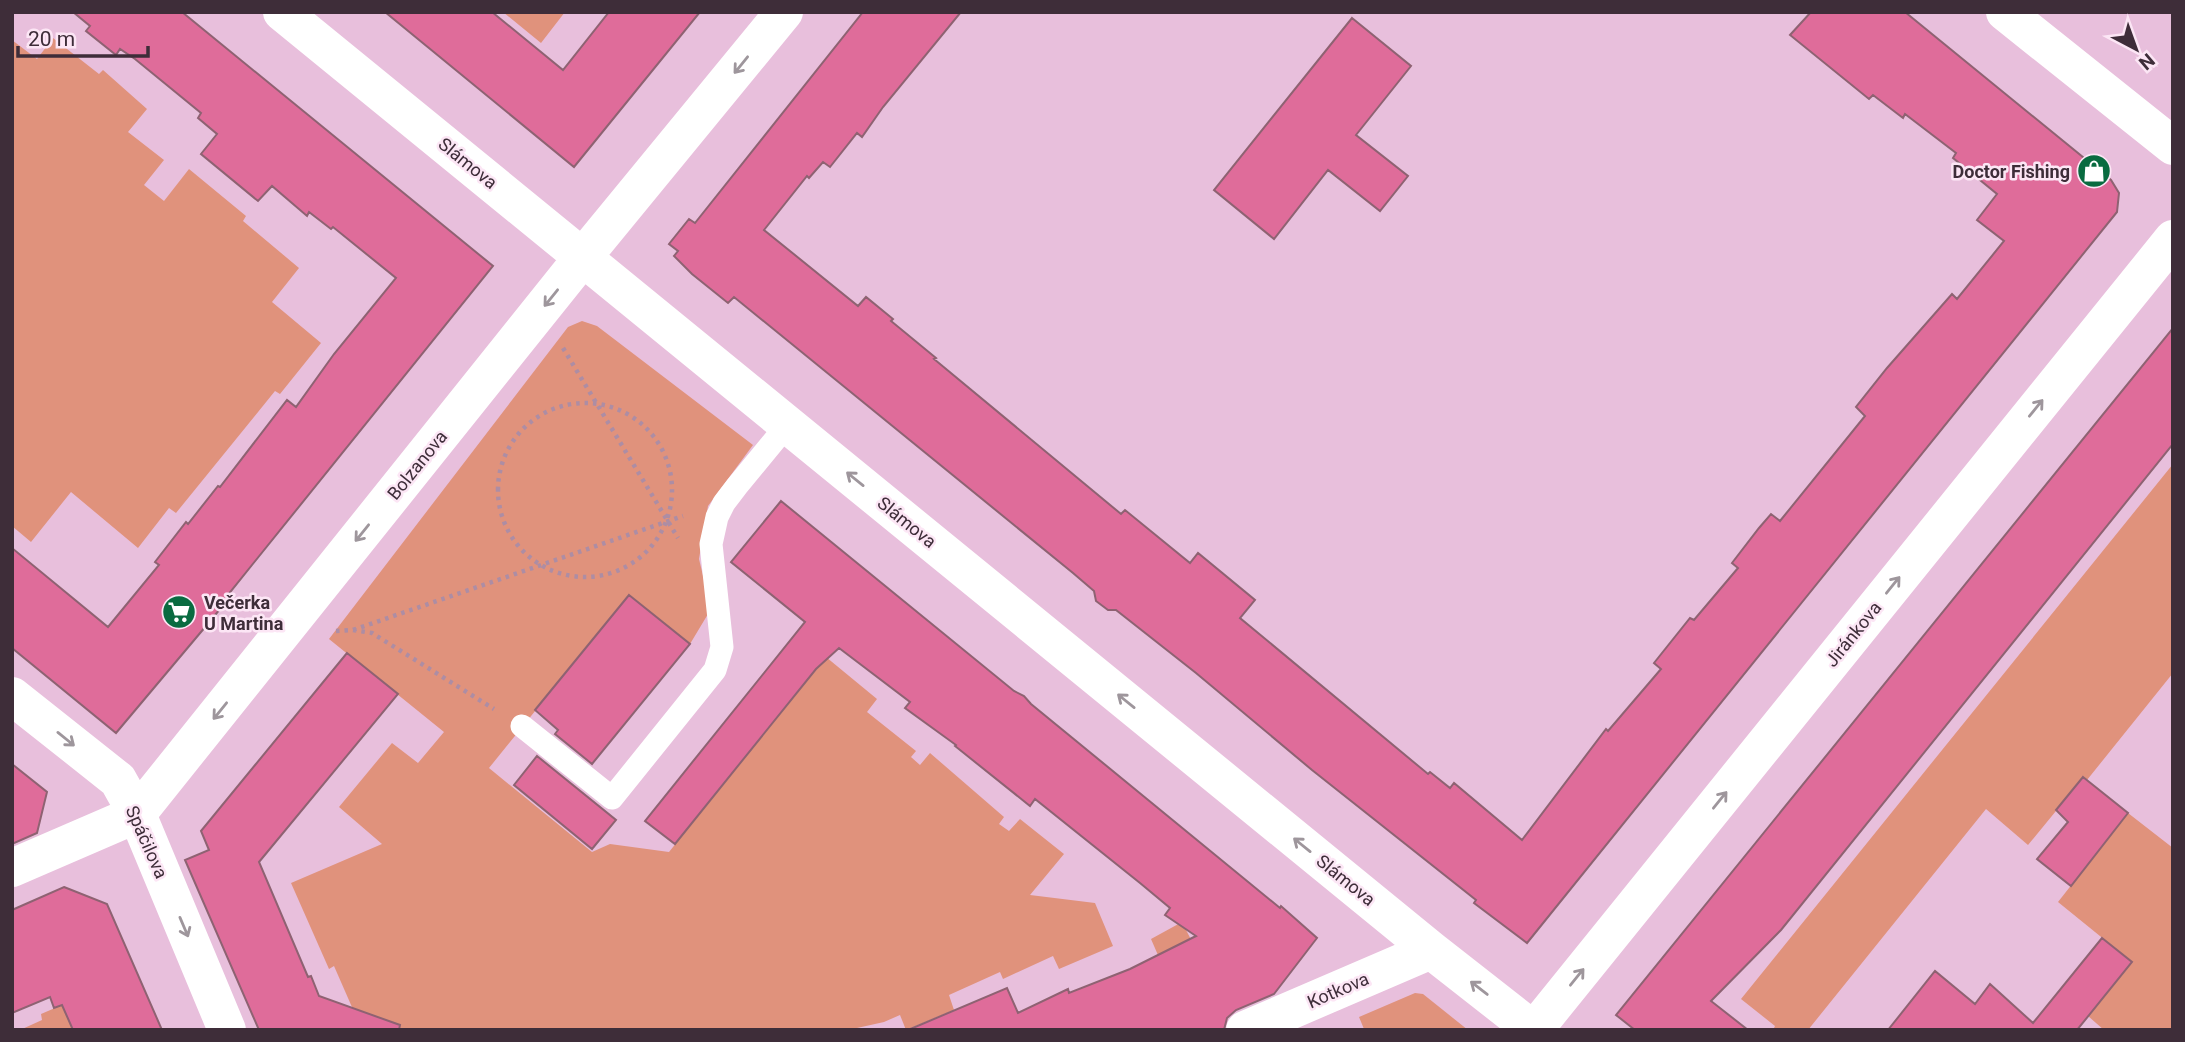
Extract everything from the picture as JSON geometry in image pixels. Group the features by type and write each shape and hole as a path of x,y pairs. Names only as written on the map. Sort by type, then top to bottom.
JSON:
{"street":[{"name":"Slámova","path":"282,12 1431,950 1533,1030"},
{"name":"Bolzanova","path":"12,869 137,814 583,257 784,12"},
{"path":"2005,12 2173,146"},
{"name":"Jiránkova","path":"1533,1030 2173,239"},
{"name":"Spáčilova","path":"12,696 118,780 137,814 227,1030"},
{"name":"Kotkova","path":"1245,1030 1431,950"}],"lane":[{"path":"522,726 612,798 715,670 722,647 711,544 717,517 724,503 788,424"}],"path":[{"path":"560,342 681,544"},
{"path":"598,404 634,418 651,433 667,460 671,483 670,506 660,535 640,558 614,572 584,578 554,572 526,556 514,543 500,512 498,487 502,461 520,432 533,420 564,406 598,404"},
{"path":"353,630 724,503"},
{"path":"333,631 373,633 522,726"}],"shaded area":[{"path":"503,12 565,12 541,43"},
{"path":"53,38 99,74 103,70 147,109 128,132 164,160 144,185 164,201 189,169 246,216 243,221 299,268 272,302 321,343 280,394 275,391 176,513 169,508 138,548 71,492 31,542 12,526 12,40 37,59"},
{"path":"582,321 597,326 753,445 708,506 699,559 711,609 690,644 629,595 489,768 592,852 610,844 669,852 826,657 877,699 867,712 916,751 911,757 920,765 930,753 1004,817 999,824 1009,831 1020,819 1064,854 1030,895 1095,903 1113,946 1059,969 1053,956 1003,979 1000,972 949,995 954,1010 906,1030 900,1015 884,1022 848,1030 362,1030 334,966 329,969 291,883 382,844 339,807 392,743 418,763 444,732 329,639 568,327"},
{"path":"2173,464 2173,673 2087,780 2083,778 2028,845 1986,809 1808,1030 1773,1030 1775,1026 1741,999"},
{"path":"2128,813 2173,848 2173,1030 2104,1030 2088,1016 2132,962 2058,902"},
{"path":"1182,922 1208,973 1187,1022 1151,939"},
{"path":"1415,993 1423,994 1468,1030 1364,1029 1359,1017"},
{"path":"62,1005 72,1028 20,1030 42,1020 41,1014"}],"building":[{"path":"73,12 182,12 493,266 227,596 230,597 116,733 12,648 12,548 108,627 159,565 155,562 186,522 188,524 218,486 220,487 287,400 296,407 334,354 396,278 333,227 331,229 309,212 307,216 272,186 258,201 201,154 217,134 198,118 201,113 135,59 120,49 116,55 86,31 90,26"},
{"path":"385,12 492,12 563,70 609,12 700,12 574,167"},
{"path":"863,12 961,12 883,107 862,137 857,133 830,167 823,162 809,178 807,176 764,230 858,306 866,297 936,358 934,359 1121,514 1125,510 1190,563 1198,553 1255,600 1240,618 1428,774 1430,772 1450,788 1454,783 1522,840 1606,729 1608,731 1661,669 1654,663 1690,618 1694,620 1738,568 1732,563 1759,528 1771,514 1780,521 1865,416 1856,407 1887,368 1952,294 1957,299 2004,241 1977,220 1997,194 1953,158 1956,153 1905,114 1903,118 1873,95 1869,99 1790,35 1811,12 1905,12 2111,180 2119,193 2117,212 1527,943 1474,903 1476,900 1312,770 1196,673 1116,610 1108,610 1096,601 1094,591 1073,573 734,297 728,303 674,256 678,251 669,244 689,219 695,223"},
{"path":"1352,18 1411,66 1356,135 1408,176 1380,211 1328,170 1274,239 1214,190"},
{"path":"2173,328 2173,444 1781,930 1711,1001 1748,1030 1635,1030 1616,1015"},
{"path":"781,501 1014,691 1024,696 1317,938 1274,994 1236,1010 1227,1018 1224,1030 908,1030 1007,988 1018,1013 1068,989 1069,993 1130,969 1196,936 1165,915 1170,908 1140,883 1035,799 1030,806 956,745 905,708 910,702 839,648 816,669 675,844 645,821 805,622 731,562"},
{"path":"629,595 690,644 592,764 555,734 558,730 535,710"},
{"path":"347,653 398,694 259,862 308,977 311,976 319,996 400,1025 399,1030 259,1030 185,860 209,850 201,831"},
{"path":"537,756 616,820 592,849 514,785"},
{"path":"12,764 47,792 37,833 12,844"},
{"path":"2083,777 2128,813 2071,886 2037,859 2068,822 2056,810"},
{"path":"64,887 107,904 162,1030 73,1030 62,1005 54,1008 50,997 12,1013 12,910"},
{"path":"2102,938 2132,962 2077,1030 1888,1030 1935,971 1975,1004 1990,984 2033,1023"}],"place":[{"name":"Doctor Fishing","path":"2094,171"},
{"name":"Večerka U Martina","path":"179,612"}]}
